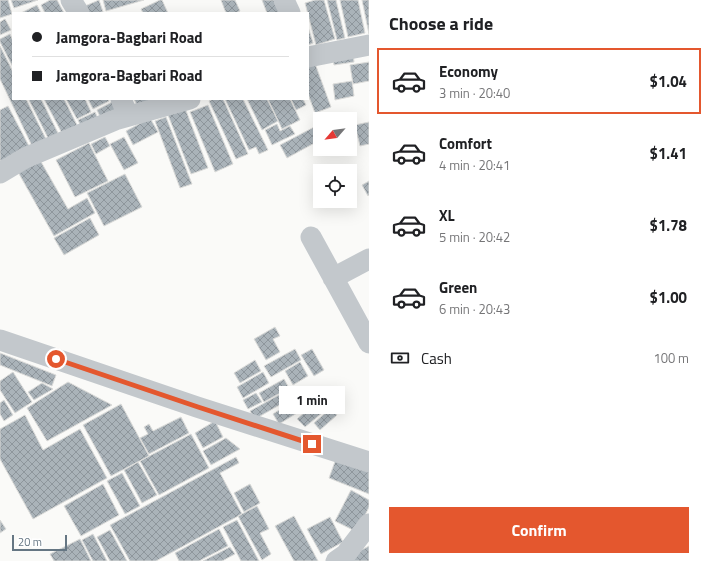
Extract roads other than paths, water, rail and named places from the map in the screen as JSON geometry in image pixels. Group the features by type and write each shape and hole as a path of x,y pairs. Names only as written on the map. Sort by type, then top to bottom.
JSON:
{"street":[{"path":"71,0 78,12"},
{"path":"284,0 290,12"},
{"path":"309,57 369,45"},
{"path":"0,172 25,158 115,120 125,108 183,100"},
{"path":"311,238 369,343"},
{"path":"333,278 369,260"},
{"path":"0,340 198,407 369,462"},
{"path":"336,561 346,554 369,524"}]}
